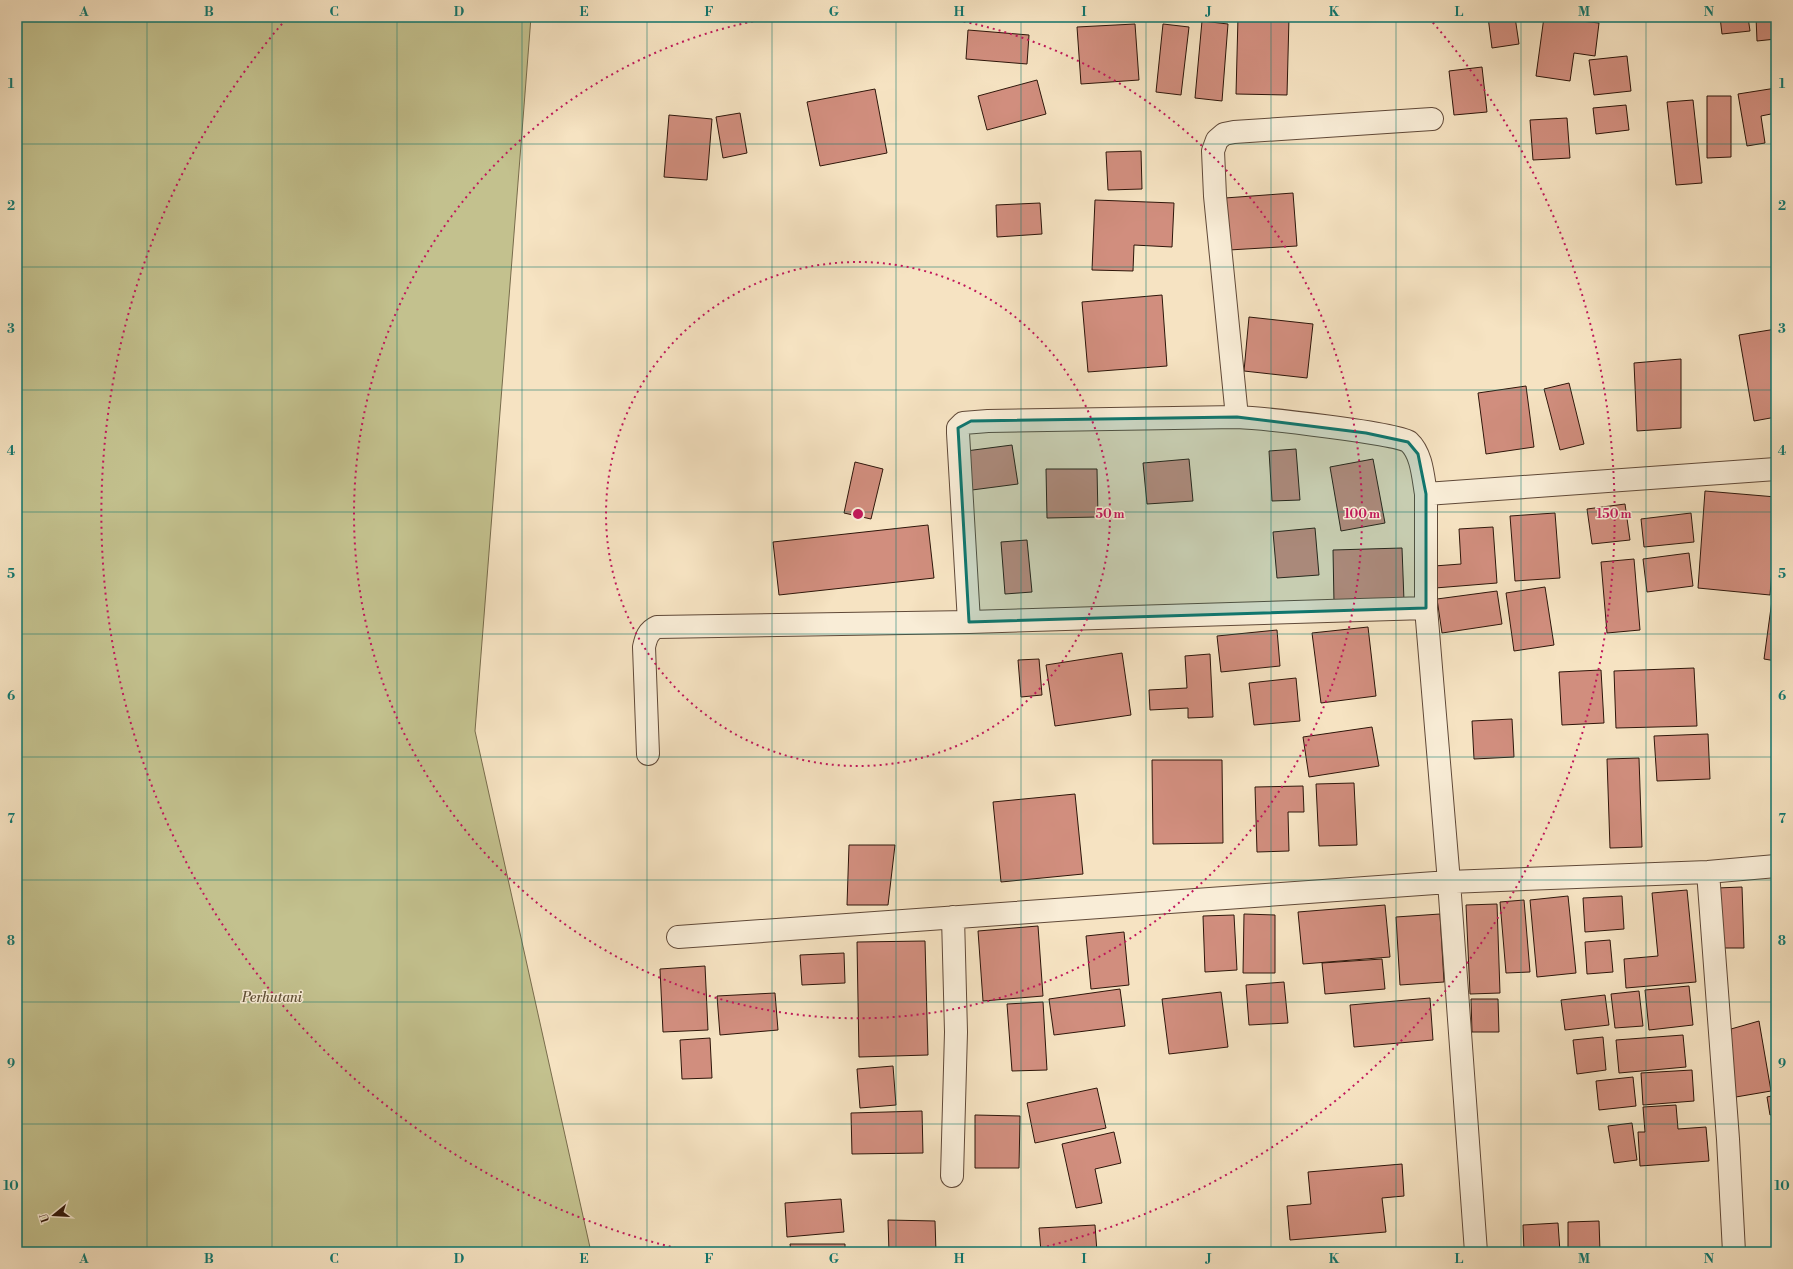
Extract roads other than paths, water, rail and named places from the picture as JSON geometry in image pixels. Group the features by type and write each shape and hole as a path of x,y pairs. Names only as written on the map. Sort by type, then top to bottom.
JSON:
{"street":[{"path":"1237,416 1215,196 1213,151 1217,140 1224,134 1234,132 1432,119"},
{"path":"969,622 958,433 958,428 963,423 988,420 1237,416 1395,437 1408,442 1418,454 1426,494 1426,608 1449,882 1476,1252"},
{"path":"1426,494 1776,469"},
{"path":"648,754 644,647 650,630 657,627 969,622 1426,608"},
{"path":"678,937 1449,882 1708,872 1776,866"},
{"path":"1708,872 1728,1139 1734,1252"},
{"path":"952,1176 956,1032 953,917"}],"park label":[{"name":"Perhutani","path":"272,997"}]}
